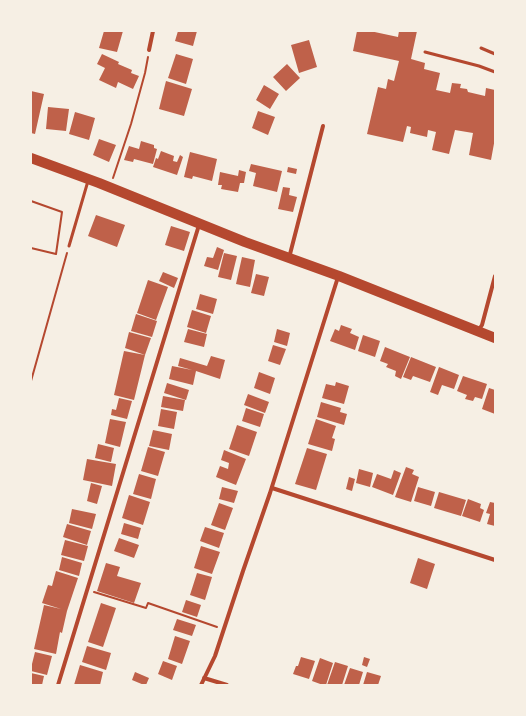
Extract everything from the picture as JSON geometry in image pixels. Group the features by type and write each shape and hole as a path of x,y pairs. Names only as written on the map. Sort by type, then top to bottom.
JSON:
{"main road":[{"path":"31,158 89,179 245,242 339,276 495,338"}],"street":[{"path":"149,50 153,31"},
{"path":"289,258 323,126"},
{"path":"58,685 200,224"},
{"path":"201,685 215,656 272,488 339,276"},
{"path":"478,332 482,325 495,276"},
{"path":"272,488 495,560"},
{"path":"204,678 227,685"}],"lane":[{"path":"481,48 495,54"},
{"path":"425,52 479,66 495,72"},
{"path":"69,246 89,179"}],"path":[{"path":"110,188 131,124 145,73 149,50"},
{"path":"31,201 62,212 56,254 31,248"},
{"path":"31,381 69,246"},
{"path":"87,590 146,608 148,603 224,629"}],"building":[{"path":"104,31 123,31 117,52 99,48"},
{"path":"178,31 197,31 193,46 175,41"},
{"path":"357,31 370,31 398,37 399,31 417,31 411,59 425,63 424,69 440,73 436,90 450,93 452,83 461,84 460,88 467,89 468,92 485,96 486,88 495,90 495,138 491,160 469,155 473,133 455,130 449,154 432,150 436,132 428,130 427,137 410,133 411,127 407,126 403,142 367,134 378,87 386,89 388,79 394,81 399,61 353,51"},
{"path":"309,40 317,67 299,73 291,45"},
{"path":"102,54 119,62 118,64 132,70 131,73 139,76 133,89 118,82 116,88 99,80 105,68 97,64"},
{"path":"176,54 193,59 186,84 168,78"},
{"path":"287,64 300,78 286,91 273,77"},
{"path":"166,81 192,89 184,116 159,109"},
{"path":"264,85 279,94 270,109 256,100"},
{"path":"31,91 44,94 35,134 31,133"},
{"path":"48,107 69,109 66,131 46,129"},
{"path":"258,111 275,117 268,135 252,128"},
{"path":"75,112 95,118 89,140 69,134"},
{"path":"99,139 116,145 109,162 93,155"},
{"path":"141,141 154,145 154,148 157,149 153,164 134,159 133,162 124,160 129,146 139,149"},
{"path":"161,151 174,156 173,161 177,162 180,155 183,157 177,175 153,167 156,158 158,159"},
{"path":"190,152 217,159 212,181 193,176 192,179 184,177"},
{"path":"251,164 282,171 277,192 253,186 256,173 249,171"},
{"path":"288,167 297,169 296,174 287,172"},
{"path":"239,170 246,172 244,183 240,183 238,192 221,189 222,185 218,185 220,172 238,176"},
{"path":"283,187 290,188 289,195 297,197 293,212 278,209"},
{"path":"96,215 125,225 117,247 88,236"},
{"path":"171,226 190,232 184,251 165,245"},
{"path":"217,247 224,250 218,270 204,266 207,257 213,258"},
{"path":"224,253 237,256 231,280 218,277"},
{"path":"242,257 255,260 250,287 236,284"},
{"path":"163,272 178,278 174,288 159,281"},
{"path":"256,274 269,277 264,296 251,293"},
{"path":"148,280 168,287 156,320 137,313"},
{"path":"200,294 217,299 213,314 196,309"},
{"path":"192,310 211,316 206,333 187,327"},
{"path":"136,314 157,321 152,337 131,331"},
{"path":"341,325 352,329 350,333 359,337 355,350 330,341 335,329 339,331"},
{"path":"188,329 207,334 204,347 184,342"},
{"path":"277,329 290,333 287,346 274,342"},
{"path":"129,332 151,338 145,355 125,348"},
{"path":"363,335 380,341 375,357 358,351"},
{"path":"273,345 286,349 280,365 268,361"},
{"path":"385,347 410,357 401,379 395,376 396,371 386,367 388,364 380,361"},
{"path":"124,351 145,355 134,400 114,395"},
{"path":"211,356 225,360 220,379 196,371 193,385 169,379 172,366 192,370 178,366 180,358 207,366"},
{"path":"411,357 436,367 430,382 413,376 411,380 403,377"},
{"path":"439,367 459,375 454,389 442,385 438,395 430,392"},
{"path":"259,372 275,378 270,394 254,388"},
{"path":"463,376 487,384 482,399 475,397 473,401 465,399 467,395 457,391"},
{"path":"336,382 349,386 344,404 322,398 326,384 335,386"},
{"path":"167,383 189,390 186,400 164,393"},
{"path":"489,388 495,390 495,414 482,409"},
{"path":"248,394 269,402 265,413 244,405"},
{"path":"163,396 185,400 183,411 161,407"},
{"path":"119,398 132,401 127,419 111,415 112,409 116,410"},
{"path":"321,402 341,408 340,412 347,414 344,425 317,417"},
{"path":"246,408 264,414 260,427 242,421"},
{"path":"161,409 177,412 174,429 158,426"},
{"path":"110,419 126,422 120,447 105,443"},
{"path":"316,419 336,426 332,438 335,439 332,451 308,444"},
{"path":"237,425 257,432 249,456 229,449"},
{"path":"153,430 172,434 169,450 149,446"},
{"path":"98,444 114,448 111,462 95,458"},
{"path":"148,447 165,452 158,476 141,471"},
{"path":"307,448 327,454 316,490 295,484"},
{"path":"224,450 246,459 236,485 216,477 220,466 228,469 229,463 221,460"},
{"path":"87,459 116,464 112,486 83,480"},
{"path":"406,467 414,470 412,474 419,477 411,502 395,497"},
{"path":"359,469 373,473 370,487 356,483"},
{"path":"394,470 401,473 393,495 372,487 377,474 391,479"},
{"path":"139,474 156,479 151,499 133,494"},
{"path":"349,477 355,479 352,491 346,489"},
{"path":"91,483 102,486 97,504 87,501"},
{"path":"222,487 238,491 234,503 219,499"},
{"path":"418,487 435,492 431,506 414,501"},
{"path":"439,492 466,500 461,516 434,508"},
{"path":"129,495 150,502 143,525 122,518"},
{"path":"468,499 481,504 480,508 484,510 480,522 462,516"},
{"path":"490,502 495,503 495,526 487,524 490,514 486,513"},
{"path":"219,503 233,508 225,530 211,525"},
{"path":"72,509 96,514 92,529 69,523"},
{"path":"124,523 141,528 138,539 121,534"},
{"path":"67,524 91,531 87,545 63,537"},
{"path":"205,527 224,533 219,548 200,541"},
{"path":"119,538 139,545 134,558 114,551"},
{"path":"65,540 88,546 84,561 61,555"},
{"path":"201,546 220,552 212,574 194,568"},
{"path":"62,557 82,563 79,576 59,570"},
{"path":"418,558 435,564 427,589 410,583"},
{"path":"106,563 120,567 117,576 141,583 134,603 97,591"},
{"path":"56,571 78,578 67,611 62,633 60,632 56,654 34,649 44,605 61,609 42,603 48,585 52,586"},
{"path":"197,573 212,577 205,600 190,595"},
{"path":"186,600 201,605 197,617 182,612"},
{"path":"101,603 116,608 103,647 88,642"},
{"path":"177,619 196,625 192,636 173,630"},
{"path":"175,636 190,641 182,664 168,659"},
{"path":"87,646 111,653 106,670 82,662"},
{"path":"35,652 52,656 47,675 31,671"},
{"path":"301,657 315,661 309,679 293,674"},
{"path":"364,657 370,659 367,667 362,665"},
{"path":"320,658 333,663 326,685 312,681"},
{"path":"163,661 177,666 172,680 158,674"},
{"path":"335,662 348,666 342,685 327,685"},
{"path":"80,665 103,672 100,685 74,685"},
{"path":"350,668 363,672 359,685 344,685"},
{"path":"135,672 149,678 146,685 132,680"},
{"path":"367,672 381,676 378,685 363,685"},
{"path":"31,673 44,676 42,685 31,685"}]}
